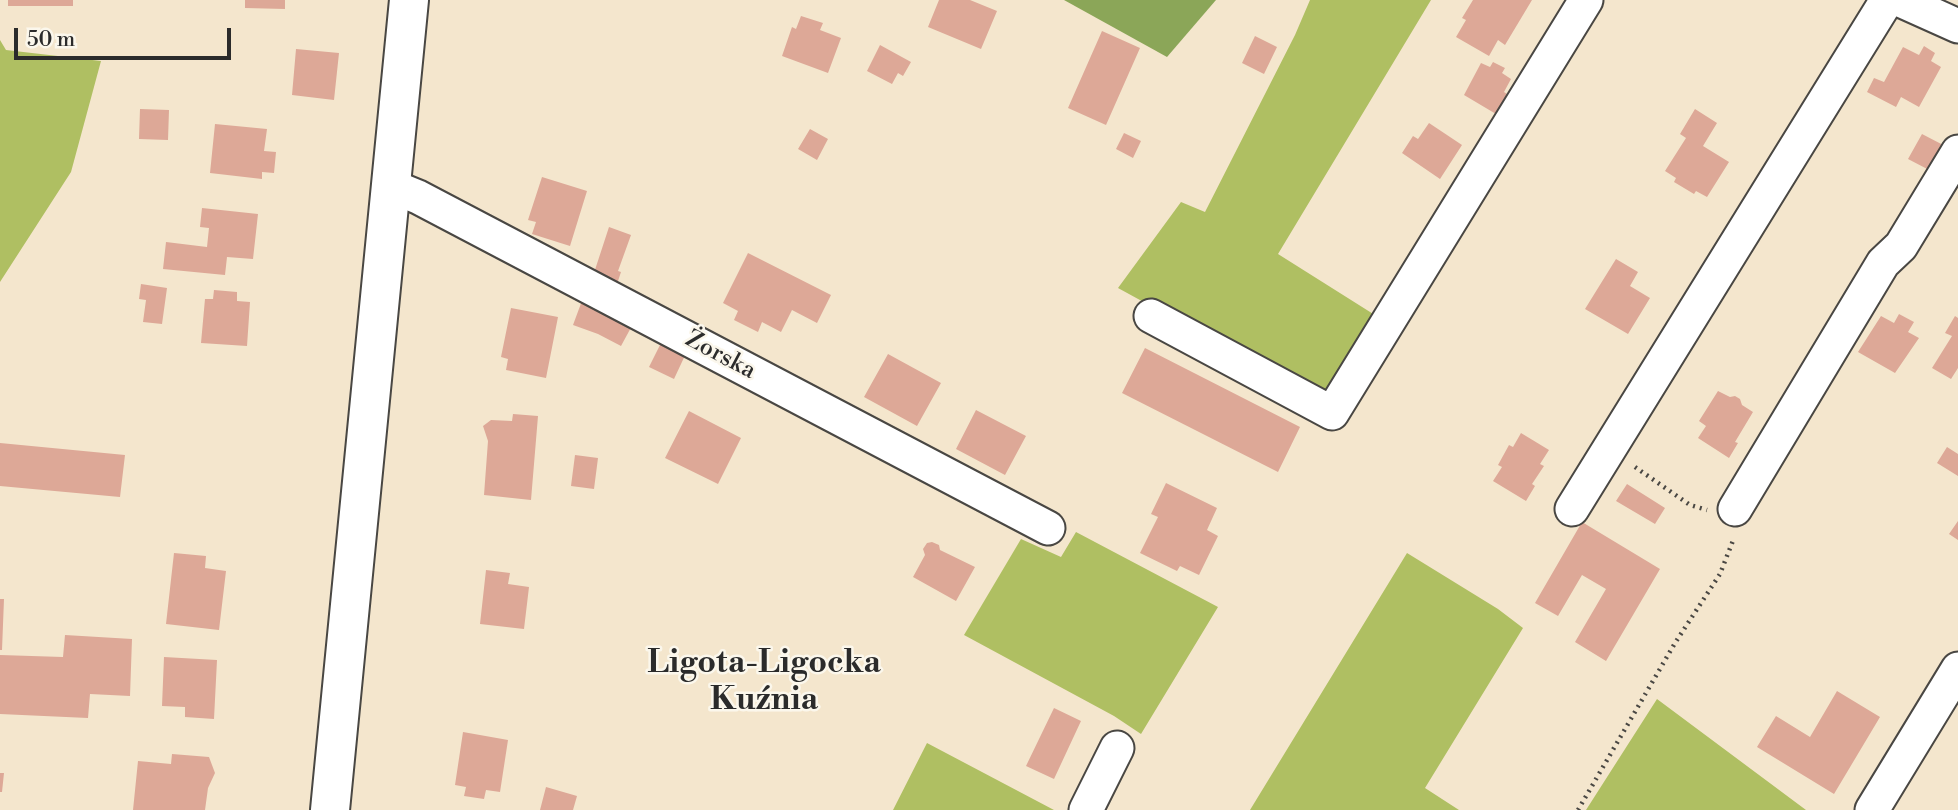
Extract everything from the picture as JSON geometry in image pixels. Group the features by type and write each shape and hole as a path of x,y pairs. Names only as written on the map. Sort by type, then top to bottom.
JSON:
{"main road":[{"path":"330,810 409,0"}],"street":[{"path":"1151,316 1332,412 1587,0"},
{"path":"1572,509 1888,0"},
{"path":"1900,0 1958,26"},
{"path":"1735,509 1883,262 1901,246 1958,152"},
{"name":"Żorska","path":"391,186 418,197 1048,528"},
{"path":"1872,810 1958,669"},
{"path":"1086,810 1117,748"}],"path":[{"path":"1578,810 1675,643 1720,574 1737,531 1735,509 1711,511 1690,505 1637,470 1616,438"}],"green space":[{"path":"1064,0 1216,0 1167,57"},
{"path":"1310,0 1431,0 1278,254 1378,317 1328,403 1118,288 1181,202 1205,212"},
{"path":"0,40 6,50 101,61 71,172 0,282"},
{"path":"1076,532 1218,607 1141,734 1114,716 964,635 1021,539 1061,557"},
{"path":"1407,553 1498,609 1523,628 1425,788 1459,810 1250,810"},
{"path":"1657,699 1806,810 1586,810"},
{"path":"927,743 1054,810 893,810"}],"building":[{"path":"8,0 73,0 73,6 8,6"},
{"path":"245,0 285,0 285,9 245,8"},
{"path":"939,0 970,0 997,11 981,49 928,27"},
{"path":"1473,0 1532,0 1505,45 1498,40 1489,56 1456,37 1466,20 1462,18"},
{"path":"801,16 823,23 820,30 841,38 828,73 782,56 792,27 796,29"},
{"path":"1102,31 1140,48 1106,125 1068,108"},
{"path":"1255,36 1277,47 1264,74 1242,63"},
{"path":"880,45 911,62 903,76 898,73 892,84 867,71"},
{"path":"1924,46 1935,53 1931,61 1941,67 1919,107 1901,97 1896,107 1867,92 1874,78 1884,82 1903,47 1919,55"},
{"path":"296,49 339,53 334,100 292,95"},
{"path":"1493,62 1505,68 1502,73 1511,79 1504,92 1507,94 1496,114 1464,95 1481,63 1490,67"},
{"path":"140,109 169,110 168,140 139,139"},
{"path":"1695,109 1717,123 1703,146 1729,162 1707,197 1696,191 1694,194 1674,182 1676,178 1665,171 1686,138 1680,134"},
{"path":"1429,123 1462,145 1440,179 1402,153 1413,136 1418,139"},
{"path":"215,124 267,129 264,151 276,152 274,173 262,172 262,179 210,173"},
{"path":"810,129 828,139 817,160 798,149"},
{"path":"1124,133 1141,141 1133,158 1116,149"},
{"path":"1922,134 1947,147 1933,172 1908,159"},
{"path":"542,177 587,191 570,246 532,234 536,222 528,220"},
{"path":"202,208 258,214 253,259 227,257 225,275 163,269 166,242 207,247 209,228 200,227"},
{"path":"609,227 631,235 618,271 621,272 616,287 592,279"},
{"path":"748,253 831,295 817,323 792,310 781,332 762,322 758,332 734,320 738,311 723,303"},
{"path":"1616,259 1638,272 1630,286 1650,298 1628,334 1585,309"},
{"path":"141,284 167,288 162,324 143,322 146,300 139,299"},
{"path":"214,290 237,292 237,301 250,302 247,346 201,343 205,299 213,299"},
{"path":"583,298 634,322 621,346 573,325"},
{"path":"511,308 558,317 546,378 506,370 508,359 501,357"},
{"path":"1899,314 1914,322 1908,332 1919,338 1895,373 1858,352 1881,316 1894,323"},
{"path":"1955,316 1958,318 1958,368 1951,379 1932,368 1952,336 1945,333"},
{"path":"664,337 688,349 674,379 649,367"},
{"path":"1145,348 1300,427 1278,472 1122,393"},
{"path":"888,354 941,383 917,426 864,397"},
{"path":"1718,391 1740,399 1742,405 1753,412 1729,458 1698,438 1706,426 1699,421"},
{"path":"976,410 1026,436 1005,475 956,449"},
{"path":"689,411 741,438 718,484 665,458"},
{"path":"513,414 538,416 531,500 484,495 488,441 483,426 491,420 512,421"},
{"path":"1521,433 1549,450 1540,464 1544,466 1532,484 1535,486 1526,501 1493,481 1502,467 1498,465 1509,445 1513,447"},
{"path":"0,443 125,455 120,497 0,486"},
{"path":"1947,447 1958,454 1958,476 1937,463"},
{"path":"575,455 598,458 594,489 571,486"},
{"path":"1166,483 1217,508 1207,530 1218,536 1199,575 1180,566 1177,571 1140,553 1158,517 1151,514"},
{"path":"1627,484 1665,508 1655,524 1616,501"},
{"path":"1958,521 1958,540 1949,534"},
{"path":"1582,522 1660,569 1606,661 1575,642 1606,589 1582,575 1558,616 1535,603"},
{"path":"927,543 939,545 940,550 975,567 956,601 913,577 925,555 923,549"},
{"path":"174,553 206,556 205,568 226,571 219,630 166,624"},
{"path":"486,570 510,573 508,584 529,587 524,629 480,624"},
{"path":"0,599 4,599 2,650 0,650"},
{"path":"65,635 132,639 130,696 90,694 88,718 0,714 0,655 63,657"},
{"path":"164,657 217,660 214,719 185,717 185,707 162,706"},
{"path":"1837,691 1880,717 1834,794 1757,747 1776,716 1810,737"},
{"path":"1054,708 1081,721 1054,779 1026,766"},
{"path":"463,732 508,740 500,792 486,790 484,799 464,796 466,787 455,785"},
{"path":"172,754 209,757 215,773 208,788 205,810 133,810 138,761 171,764"},
{"path":"0,773 4,773 2,792 0,792"},
{"path":"546,787 577,796 573,810 540,810"}],"district":[{"name":"Ligota-Ligocka Kuźnia","path":"764,682"}]}
